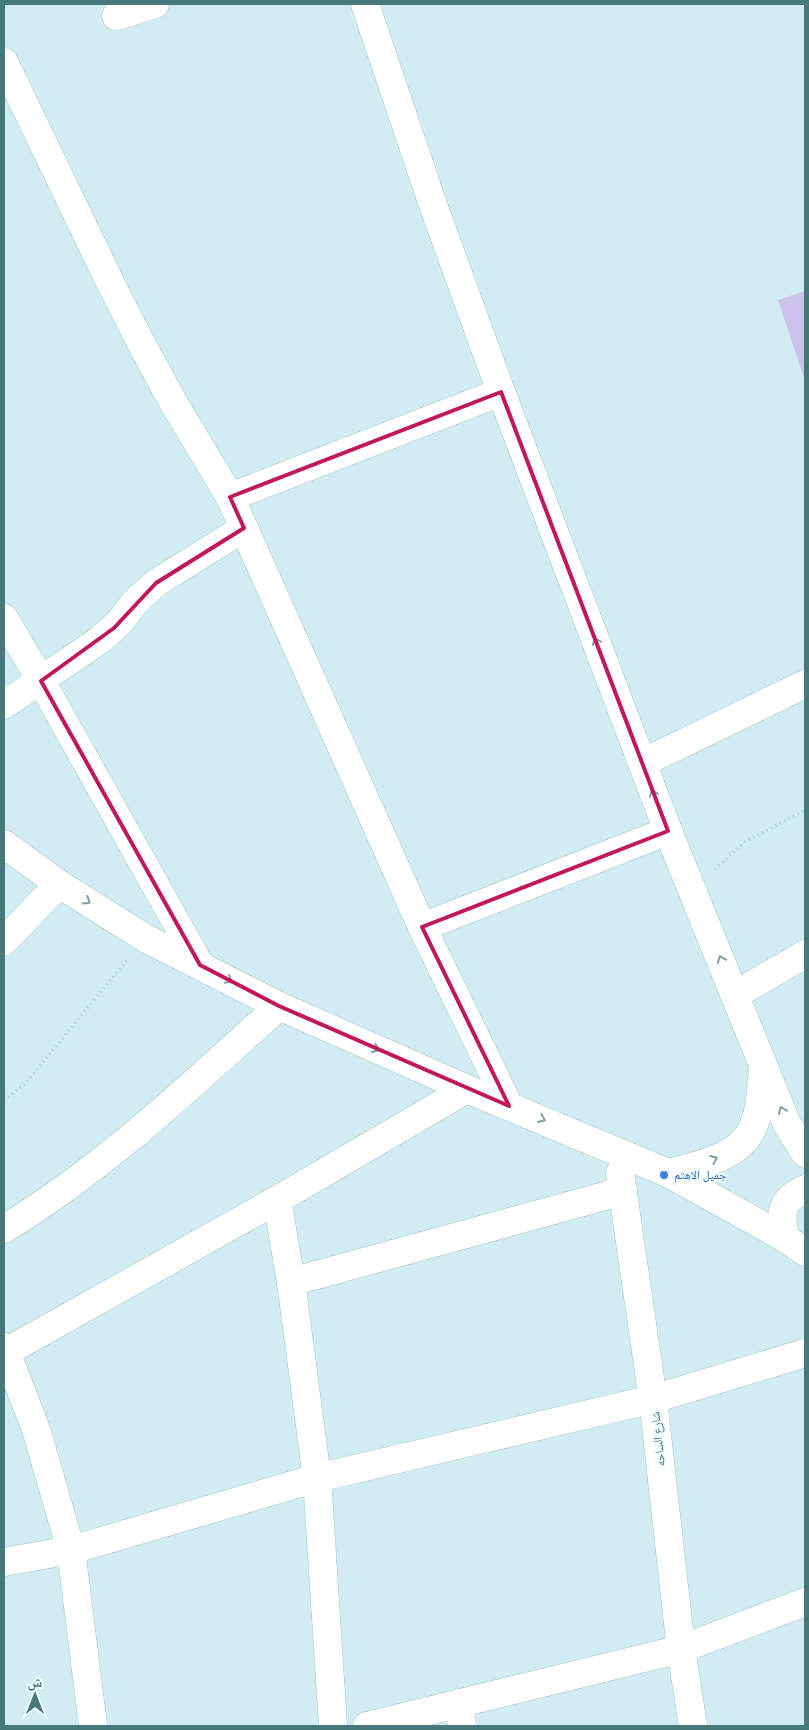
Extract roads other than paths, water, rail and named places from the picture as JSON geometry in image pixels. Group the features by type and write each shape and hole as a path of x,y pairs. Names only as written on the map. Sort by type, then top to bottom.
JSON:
{"street":[{"path":"116,16 155,4"},
{"path":"366,4 432,202 501,392 668,831 763,1066 788,1124 805,1152"},
{"path":"4,62 140,342 173,402 230,497 422,927 509,1106"},
{"path":"230,497 501,392"},
{"path":"4,705 107,634 120,622 135,602 156,583 244,528"},
{"path":"4,618 200,965"},
{"path":"642,763 805,684"},
{"path":"422,927 668,831"},
{"path":"4,844 60,884 145,938 279,1006 467,1089 668,1173 795,1245"},
{"path":"4,941 60,884"},
{"path":"735,995 805,954"},
{"path":"4,1229 40,1207 143,1129 279,1006"},
{"path":"668,1173 713,1160 732,1150 748,1137 755,1122 761,1094 763,1066"},
{"path":"93,1726 71,1550 36,1429 5,1350 277,1200 467,1089"},
{"name":"شارع الساحه","path":"618,1151 653,1398 681,1649 693,1726"},
{"path":"795,1245 781,1219 783,1208 792,1196 805,1189"},
{"path":"291,1282 623,1191"},
{"path":"277,1200 291,1282 317,1478 333,1726"},
{"path":"4,1562 71,1550 317,1478 653,1398 805,1353"},
{"path":"367,1726 461,1715 681,1649 805,1602"}],"place":[{"name":"جميل الاهتم","path":"664,1175"}]}
